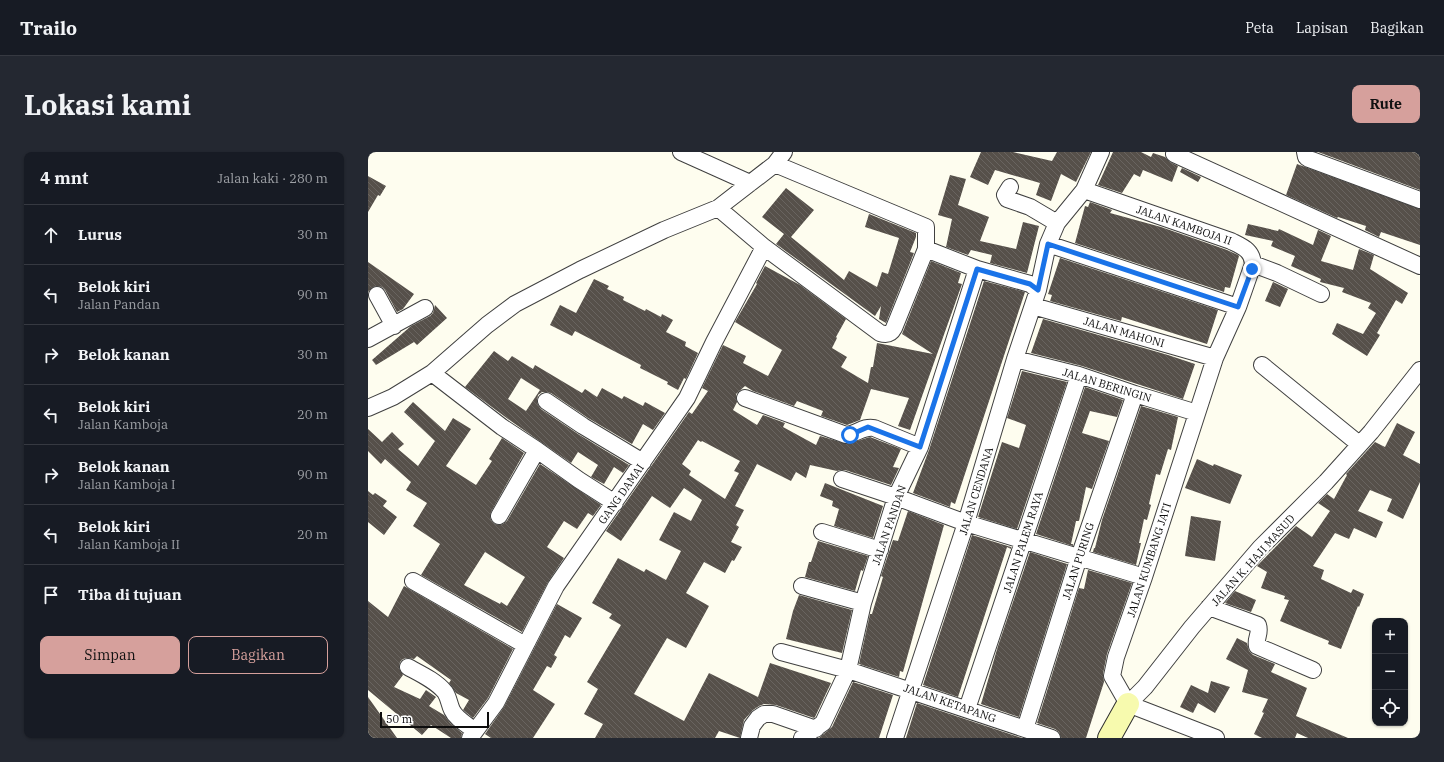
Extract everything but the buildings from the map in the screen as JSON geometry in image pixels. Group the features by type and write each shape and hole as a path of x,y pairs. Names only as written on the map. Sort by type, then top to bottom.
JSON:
{"street":[{"path":"682,152 750,183"},
{"name":"JALAN CENDANA","path":"895,738 966,523 1015,359 1038,290 1048,244 1057,223 1084,190 1101,152"},
{"path":"1305,152 1306,157 1309,159 1420,200"},
{"path":"1174,154 1420,266"},
{"path":"368,408 393,397 432,373 487,325 515,304 580,270 664,230 718,208 780,158 926,226 926,249 894,328 889,334 880,333 764,247 718,208"},
{"path":"1010,187 1005,195 1007,199 1030,207 1057,223"},
{"name":"JALAN KAMBOJA II","path":"1084,190 1231,241 1246,248 1252,257 1253,264"},
{"path":"1048,244 1238,307 1253,264 1277,273 1321,294"},
{"name":"GANG DAMAI","path":"473,736 496,703 556,586 687,398 714,342 764,247"},
{"path":"926,249 977,269 1030,284 1038,290"},
{"name":"JALAN PANDAN","path":"802,738 824,723 848,670 863,603 896,497 920,447 977,269"},
{"path":"377,295 394,326"},
{"name":"JALAN MAHONI","path":"1033,306 1215,358"},
{"name":"JALAN KUMBANG JATI","path":"1128,704 1112,676 1116,657 1144,578 1215,358 1238,307"},
{"path":"368,340 425,308"},
{"name":"JALAN BERINGIN","path":"1015,359 1079,375 1197,413"},
{"path":"1262,365 1359,444"},
{"name":"JALAN K. HAJI MASUD","path":"1109,738 1128,704 1144,687 1192,627 1260,548 1326,482 1371,432 1420,370"},
{"path":"432,373 502,427 615,503"},
{"name":"JALAN PALEM RAYA","path":"967,709 1079,375"},
{"name":"JALAN PURING","path":"1025,729 1079,557 1135,394"},
{"path":"745,398 846,435 854,434 868,427 920,447"},
{"path":"546,401 588,430 643,462"},
{"path":"498,516 537,450"},
{"path":"842,479 966,523 1144,578"},
{"path":"822,532 880,550"},
{"path":"413,581 525,644"},
{"path":"802,586 863,603"},
{"path":"1209,607 1258,624 1260,630 1256,642 1257,646 1313,670"},
{"name":"JALAN KETAPANG","path":"780,652 848,670 1052,738"},
{"path":"408,667 437,685 446,693 451,710 473,736"},
{"path":"1128,704 1216,738"},
{"path":"749,738 752,726 758,718 764,714 772,714 816,729"}],"route":[{"path":"850,435 864,428 874,428 920,447 977,269 1030,284 1038,290 1048,244 1238,307 1252,269"}]}
